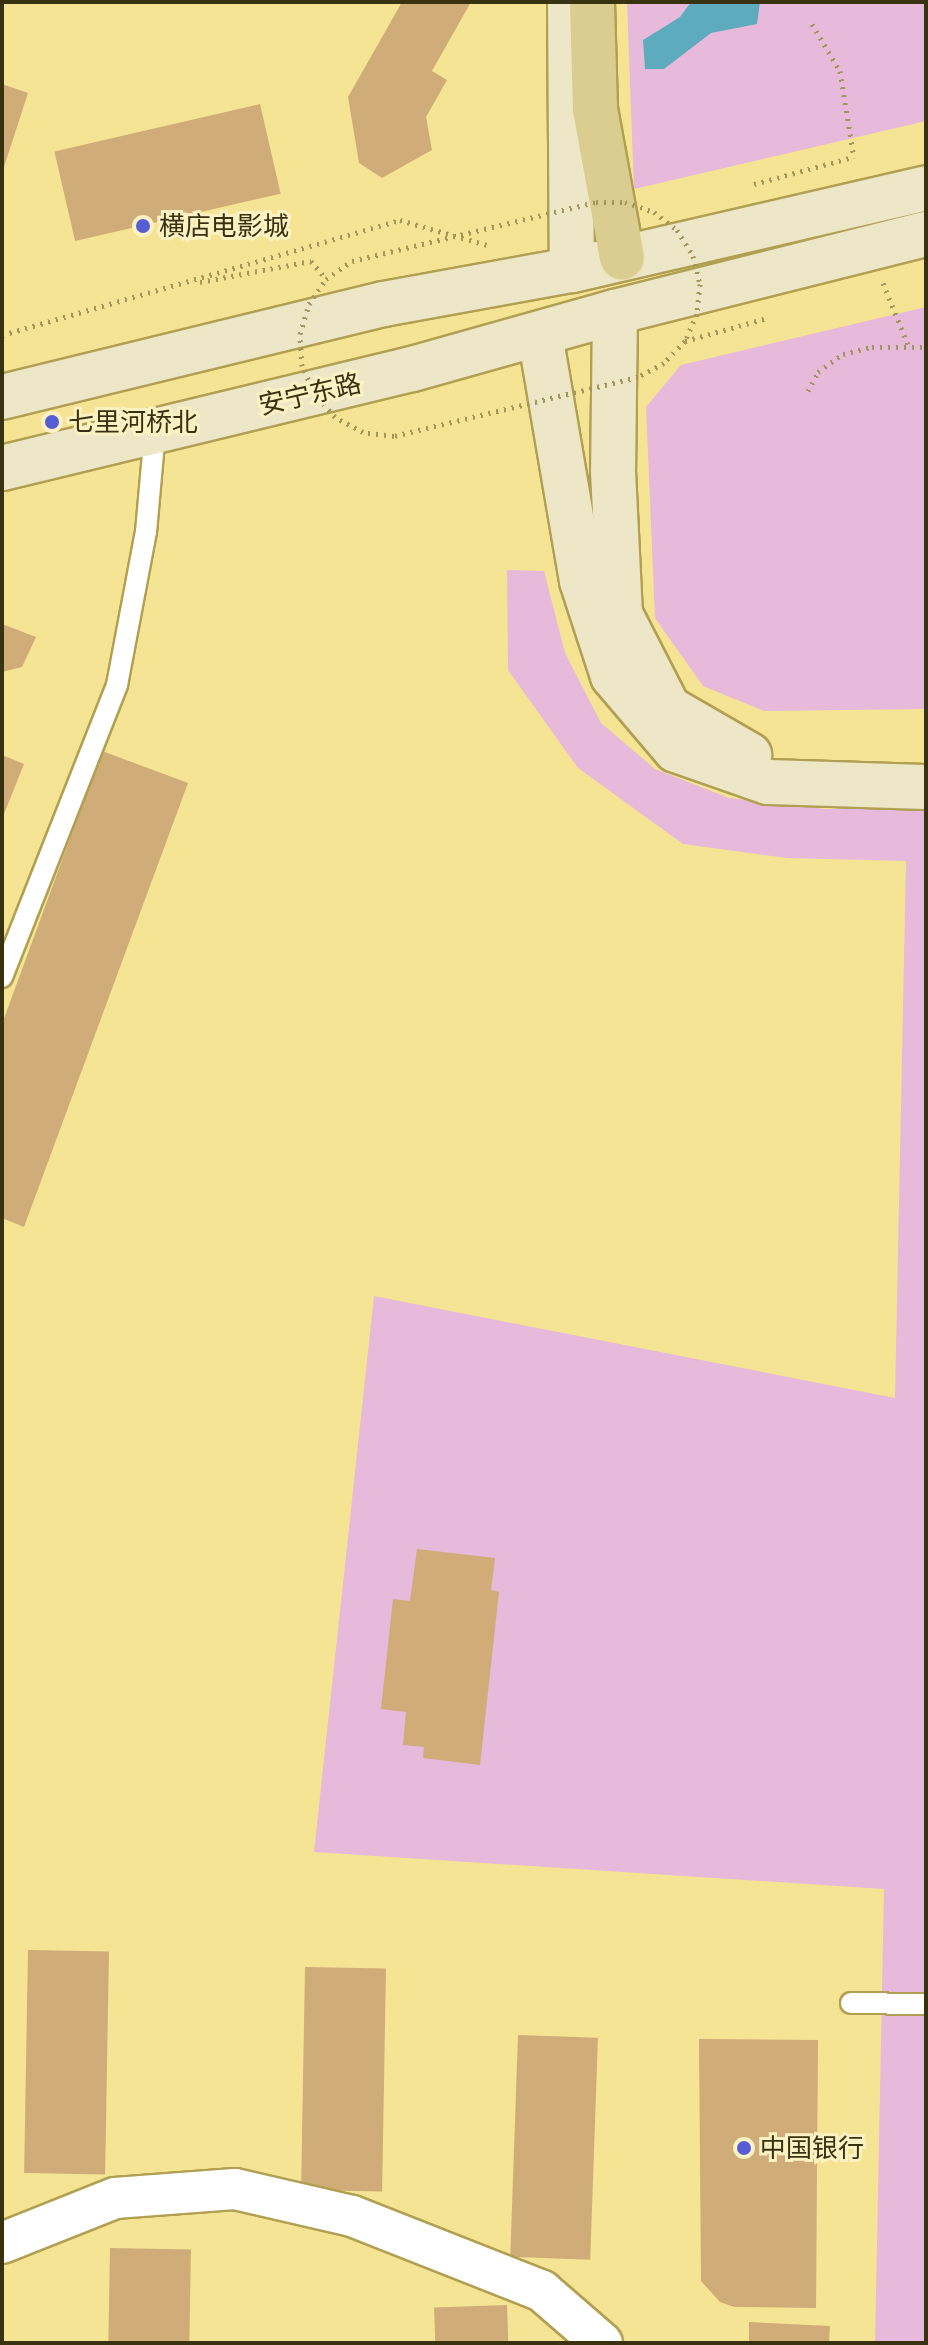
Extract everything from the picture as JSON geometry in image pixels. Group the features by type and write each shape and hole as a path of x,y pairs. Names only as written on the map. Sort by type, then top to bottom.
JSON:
{"main road":[{"path":"570,2 572,270"},
{"path":"592,2 595,109 622,258"},
{"path":"2,397 384,304 572,270 926,188"},
{"name":"安宁东路","path":"2,468 540,335 615,312 926,234"},
{"path":"615,312 613,471 620,614 668,708 759,761 926,760"},
{"path":"540,335 582,581 613,676 676,750 768,782 926,787"}],"street":[{"path":"2,2243 115,2198 235,2189 352,2216 542,2291 602,2343"}],"lane":[{"path":"2,977 117,685 146,532 155,431"},
{"path":"851,2003 926,2004"}],"path":[{"path":"812,24 840,71 853,157"},
{"path":"596,202 625,202 654,212 677,230 693,256 700,284 697,314 685,341 664,363 638,377 394,436 363,432 335,417 315,394 302,366 304,319 326,279 352,261 596,202"},
{"path":"2,335 400,220 500,249"},
{"path":"200,282 311,261 326,279"},
{"path":"884,284 908,345"},
{"path":"808,391 818,372 843,354 908,345 926,347"}],"shaded area":[{"path":"627,2 926,2 926,121 634,189"},
{"path":"926,307 926,709 764,711 703,686 655,618 646,407 681,365"},
{"path":"507,570 544,571 565,653 601,723 655,769 729,798 825,809 926,807 926,2343 875,2343 884,1889 314,1852 374,1296 895,1398 906,861 787,858 683,844 578,768 508,670"}],"water":[{"path":"691,2 760,2 757,24 711,33 664,69 645,69 643,40 680,17"}],"building":[{"path":"402,2 471,2 432,71 447,80 426,117 432,150 382,178 359,163 348,97"},
{"path":"2,84 28,93 3,170 2,170"},
{"path":"260,104 281,194 75,241 54,151"},
{"path":"2,624 36,637 22,667 2,672"},
{"path":"102,751 188,783 24,1227 2,1218 2,1024"},
{"path":"2,755 24,764 2,819"},
{"path":"417,1549 495,1558 491,1590 499,1592 480,1765 423,1758 424,1747 403,1745 406,1712 381,1709 393,1599 410,1601"},
{"path":"28,1950 109,1951 105,2174 24,2173"},
{"path":"305,1967 386,1968 382,2191 301,2190"},
{"path":"518,2035 598,2038 590,2260 510,2257"},
{"path":"699,2039 818,2040 816,2308 734,2307 720,2302 701,2281"},
{"path":"110,2248 191,2249 189,2343 108,2343"},
{"path":"507,2305 508,2343 435,2343 434,2308"},
{"path":"749,2322 830,2326 829,2343 749,2343"}],"place":[{"name":"横店电影城","path":"143,226"},
{"name":"七里河桥北","path":"52,422"},
{"name":"中国银行","path":"744,2148"}]}
